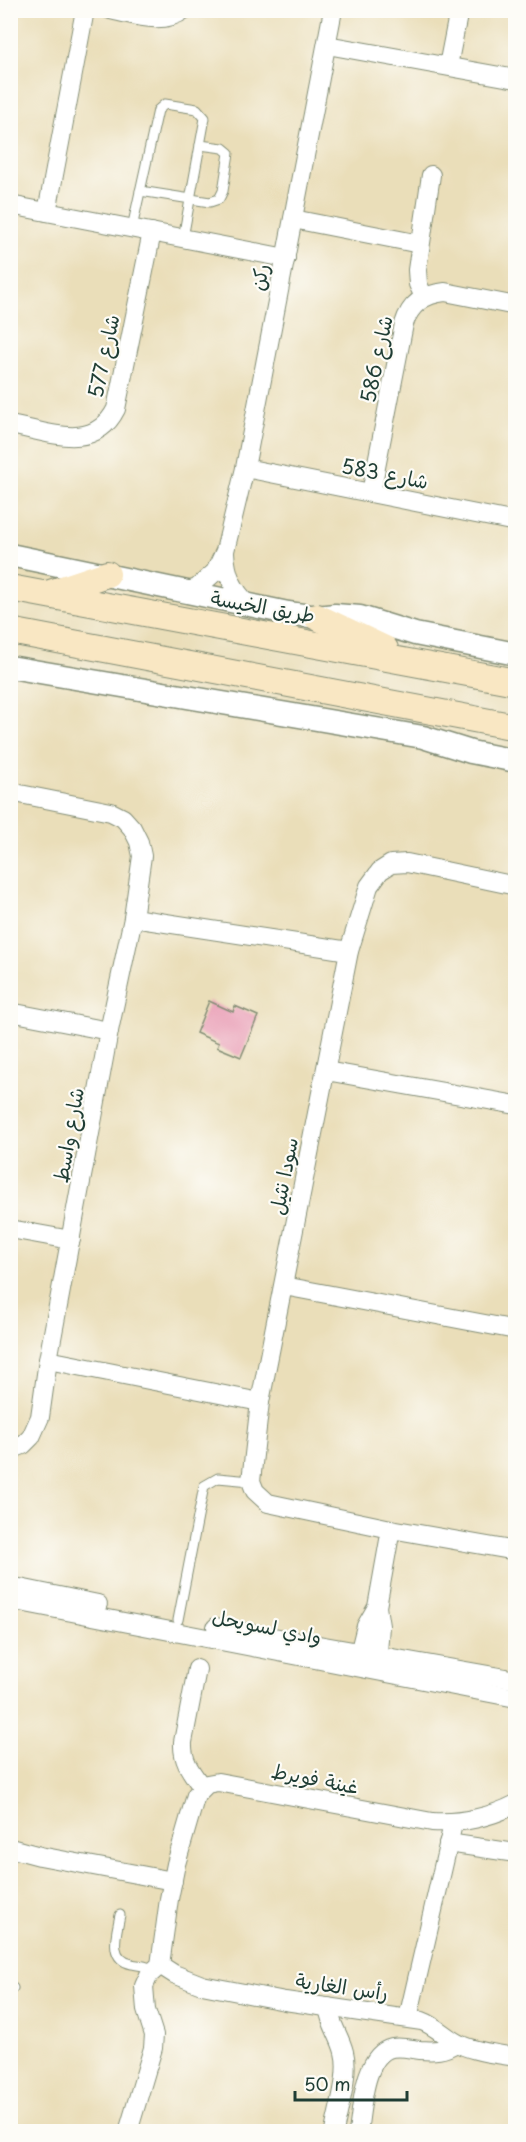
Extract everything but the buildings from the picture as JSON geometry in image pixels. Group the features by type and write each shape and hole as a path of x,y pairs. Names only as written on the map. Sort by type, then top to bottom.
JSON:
{"main road":[{"path":"46,594 107,574"},
{"name":"طريق الخيسة","path":"10,588 516,682"},
{"path":"317,617 417,665"},
{"path":"10,631 516,727"},
{"path":"10,649 60,649 86,646"}],"street":[{"path":"47,212 85,10"},
{"path":"110,10 164,20 175,17 184,10"},
{"name":"ركن","path":"185,592 207,581 222,562 245,468 333,10"},
{"path":"448,66 459,10"},
{"path":"327,45 516,80"},
{"path":"431,175 417,277 424,297 445,292 516,306"},
{"path":"10,205 286,258"},
{"path":"293,219 420,244"},
{"name":"شارع 577","path":"10,425 74,437 89,436 102,429 111,420 116,409 152,232"},
{"name":"شارع 586","path":"371,493 404,324 411,308 424,297"},
{"name":"شارع 583","path":"245,468 516,522"},
{"name":"ركن","path":"225,550 225,563 232,587 249,605"},
{"name":"طريق الخيسة","path":"10,555 249,605 317,617 335,615 360,617 414,634 516,654"},
{"path":"10,667 423,737 471,752 516,761"},
{"name":"شارع واسط","path":"10,792 111,812 123,818 132,828 139,842 142,856 133,918 109,1031 37,1428 23,1445 10,1450"},
{"name":"سودا نثيل","path":"251,1481 260,1402 349,951 369,886 380,871 391,864 407,864 516,886"},
{"path":"133,918 349,951"},
{"path":"10,1012 109,1031"},
{"path":"326,1071 516,1106"},
{"path":"10,1229 72,1240"},
{"path":"284,1286 516,1330"},
{"path":"48,1360 260,1402"},
{"path":"251,1481 255,1491 268,1503 391,1529 516,1551"},
{"path":"377,1663 380,1626 377,1607 391,1529"},
{"name":"وادي لسويحل","path":"10,1587 377,1663 516,1698"},
{"name":"وادي لسويحل","path":"10,1600 357,1659"},
{"path":"357,1659 366,1626 377,1607"},
{"name":"وادي لسويحل","path":"377,1663 516,1680"},
{"path":"128,2132 153,2048 153,2029 146,2010 143,1991 149,1975 157,1968 173,1881 187,1824 196,1795 202,1787 187,1765 183,1753 197,1668"},
{"name":"غينة فويرط","path":"202,1787 218,1782 412,1819 453,1824 516,1804"},
{"path":"408,2018 453,1824"},
{"path":"448,1843 516,1853"},
{"path":"10,1848 40,1856 173,1881"},
{"name":"رأس الغارية","path":"157,1968 202,1985 408,2018 431,2025 456,2043 476,2050 516,2057"},
{"path":"328,2007 329,2017 342,2044 346,2067 334,2132"},
{"path":"358,2132 368,2076 378,2056 390,2048 437,2051 456,2043"}],"lane":[{"path":"132,228 158,110 165,104 197,109 205,118 183,238"},
{"path":"140,191 215,202 221,198 229,153 223,148 200,144"},
{"path":"178,1620 204,1486 218,1478 251,1481"},
{"path":"120,1915 115,1943 119,1957 127,1963 157,1968"}]}
